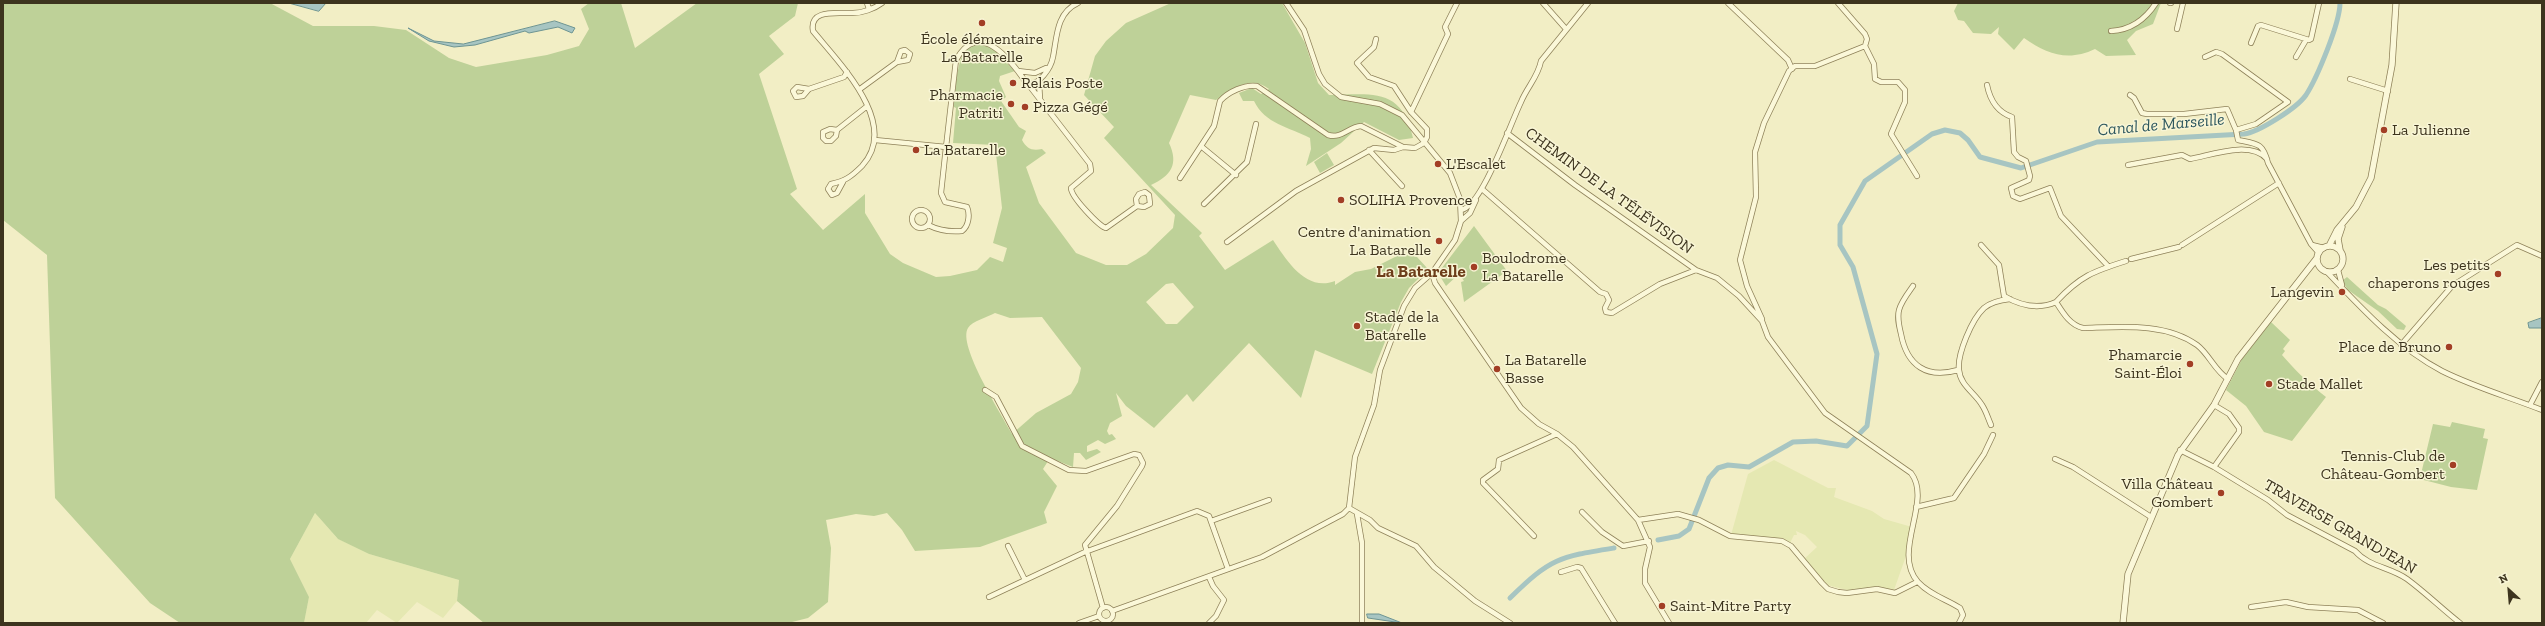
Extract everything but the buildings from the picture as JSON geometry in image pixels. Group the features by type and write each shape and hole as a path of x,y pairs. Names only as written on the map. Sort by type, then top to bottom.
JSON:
{"street":[{"path":"867,3 869,10"},
{"path":"843,182 868,159 875,140 860,89 814,32 812,24 815,18 821,15 854,13 869,10 882,3"},
{"path":"1040,98 1040,80 1053,57 1058,25 1065,13 1078,3"},
{"path":"1103,608 1112,611 1262,557 1343,514 1349,508 1355,457 1374,405 1380,370 1404,306 1415,288 1432,273 1455,240 1461,221 1461,210 1454,180 1402,116 1391,108 1341,97 1332,92 1319,74 1304,30 1286,3"},
{"path":"1410,112 1448,34 1445,27 1457,3"},
{"path":"1543,3 1566,29"},
{"path":"1461,210 1467,208 1482,189 1521,100 1539,72 1541,61 1588,3"},
{"path":"1728,3 1788,60 1792,69"},
{"path":"1838,3 1866,34 1867,39 1865,46 1874,64 1875,79 1881,82 1898,82 1905,90 1905,102 1891,134 1900,151 1917,176"},
{"path":"2111,31 2123,30 2137,23 2149,14 2156,3"},
{"path":"2177,29 2183,3"},
{"path":"2251,44 2258,26 2261,25 2306,40 2311,39 2320,3"},
{"path":"2122,623 2128,574 2180,450 2214,405 2238,358 2337,230 2348,218 2356,207 2371,178 2388,91 2396,3"},
{"path":"1180,178 1202,147 1214,126 1220,101 1236,90 1252,85 1257,86 1328,135 1340,136 1354,127 1362,126 1403,147 1415,148 1424,143 1427,137 1427,129 1410,112 1394,86 1369,77 1357,63 1374,47 1376,39"},
{"path":"2296,57 2306,40"},
{"path":"928,225 937,229 958,232 962,231 967,226 969,212 967,207 945,202 941,193 956,60 962,50 969,44 980,42 993,46 1005,54 1090,164 1091,171 1071,188 1071,192 1081,207 1089,211 1101,227 1106,228 1137,206"},
{"path":"1865,46 1815,66 1800,65 1792,69 1764,123 1755,152 1756,197 1740,260 1747,286 1768,337 1822,410 1861,440 1911,473 1916,479 1916,507 1908,556 1917,582 1933,595 1960,608 1962,615 1960,623"},
{"path":"2205,57 2216,52 2222,54 2288,102 2256,124 2236,130"},
{"path":"860,89 897,62"},
{"path":"1018,71 1035,73 1048,67"},
{"path":"809,89 844,77 847,72"},
{"path":"1027,82 1028,73"},
{"path":"1035,73 1040,80"},
{"path":"2350,78 2388,91"},
{"path":"1027,82 1040,80"},
{"path":"1987,85 1991,100 1997,108 2012,117 2014,152 2018,157 2026,161 2029,170 2028,180 2011,188 2013,196 2020,199 2050,188 2061,216 2108,266"},
{"path":"2130,95 2134,98 2142,113 2147,114 2184,114 2227,109 2236,130 2236,138 2261,146 2268,155 2267,159"},
{"path":"837,130 866,107"},
{"path":"1204,204 1236,175 1247,162 1256,124"},
{"name":"CHEMIN DE LA TÉLÉVISION","path":"1507,133 1575,186 1696,270 1717,278 1739,296 1762,321"},
{"path":"875,140 946,147"},
{"path":"1202,147 1236,175"},
{"path":"1227,242 1296,191 1369,150 1376,147 1394,150 1403,147"},
{"path":"2128,165 2182,155 2190,159 2250,149 2262,153 2267,159 2311,244 2322,251 2340,250"},
{"path":"1369,150 1375,159 1402,186"},
{"path":"1981,245 1999,265 2004,296 2030,307 2042,307 2056,302 2088,273 2180,246 2279,183"},
{"path":"1482,189 1531,234 1608,298 1605,310 1606,312 1612,313 1660,284 1696,270"},
{"path":"1461,221 1470,213 1478,194"},
{"path":"2343,288 2338,270 2343,260 2338,239 2348,218"},
{"path":"2401,344 2452,286 2477,269 2517,245 2542,256"},
{"path":"2320,268 2322,251"},
{"path":"2306,270 2320,268 2327,272 2401,344 2442,371 2542,410"},
{"path":"2327,272 2338,270"},
{"path":"1432,273 1435,283 1521,408 1539,424 1557,434 1573,447 1638,520 1650,547 1645,569 1645,583 1669,623"},
{"path":"1913,286 1899,309 1898,318 1906,354 1915,364 1927,371 1938,373 1958,370"},
{"path":"1991,425 1982,404 1968,390 1958,370 1963,345 1981,312 1999,300 2010,299"},
{"path":"2056,302 2075,326 2153,329 2175,333 2205,352 2228,378"},
{"path":"2530,405 2542,382"},
{"path":"985,390 996,397 1022,446 1069,470 1086,470 1134,454 1139,455 1142,459 1142,466 1113,511 1089,538 1085,545 1085,552 1103,608 1098,617"},
{"path":"2214,405 2229,414 2239,428 2239,432 2214,467"},
{"path":"1534,536 1501,503 1484,480 1498,469 1499,460 1557,434"},
{"path":"1916,507 1954,498 1984,454 1994,435"},
{"name":"TRAVERSE GRANDJEAN","path":"2180,450 2214,467 2268,500 2286,515 2342,543 2378,567 2402,576 2460,623"},
{"path":"2055,460 2073,467 2151,517"},
{"path":"1211,521 1269,500"},
{"path":"1349,508 1357,514 1370,520 1378,528 1416,546 1434,567 1475,601 1510,623"},
{"path":"989,597 1085,552 1197,511 1206,514 1211,521 1228,569"},
{"path":"1582,512 1602,532 1623,546 1648,540"},
{"path":"1357,514 1362,543 1362,623"},
{"path":"1638,520 1678,514 1700,520 1730,536 1782,541 1791,546 1822,583 1828,588 1838,592 1878,589 1895,593 1917,582"},
{"path":"1008,546 1025,580"},
{"path":"1561,572 1576,567 1581,568 1616,623"},
{"path":"1209,577 1224,600 1216,616 1209,623"},
{"path":"2251,607 2286,602 2308,606 2363,611 2383,623"},
{"path":"1079,623 1098,617 1109,622 1113,616 1112,611"}],"green space":[{"path":"3,3 270,3 313,26 374,26 406,30 449,58 476,67 547,55 579,46 589,29 581,9 589,3 621,3 635,48 697,3 798,3 795,16 769,36 784,54 759,74 797,189 790,194 823,230 865,194 865,213 890,254 903,263 936,277 950,276 977,270 990,257 1003,262 1007,248 993,243 1002,208 995,145 953,143 956,108 954,107 957,73 960,61 965,51 972,45 981,43 996,51 1015,71 1000,76 999,81 1006,97 1001,101 1019,127 1026,131 1022,140 1026,145 1035,150 1042,149 1046,153 1026,167 1039,203 1076,253 1106,265 1127,265 1146,254 1173,228 1175,215 1104,138 1114,127 1084,95 1095,56 1106,41 1126,23 1171,3 1282,3 1305,43 1318,83 1329,95 1372,95 1383,97 1393,102 1401,110 1408,121 1413,138 1399,140 1364,122 1341,143 1306,166 1311,149 1310,138 1271,120 1264,115 1254,101 1243,101 1239,93 1252,88 1261,94 1269,89 1255,83 1248,83 1235,88 1216,100 1190,95 1169,143 1173,157 1171,168 1164,178 1151,185 1202,233 1199,236 1225,270 1273,240 1291,265 1298,272 1315,282 1325,283 1335,281 1335,285 1355,272 1371,269 1401,254 1417,257 1428,269 1409,288 1401,302 1372,374 1315,350 1301,398 1249,343 1193,402 1187,394 1154,428 1126,406 1116,393 1122,416 1110,423 1107,431 1109,435 1112,434 1116,439 1105,444 1098,440 1087,446 1087,452 1097,449 1101,452 1086,460 1080,453 1074,453 1073,467 1050,458 1043,469 1057,486 1044,512 1047,523 980,547 915,551 902,530 887,513 874,516 856,514 826,520 831,548 828,602 808,618 788,623 484,623 457,601 459,580 369,554 338,539 315,513 290,559 309,597 304,623 180,623 150,603 55,498 47,255 3,220","holes":["1173,283 1194,307 1177,324 1166,324 1146,302 1166,284","995,313 1010,318 1042,317 1081,368 1078,382 1071,394 1036,413 1012,434 974,364 966,337 968,328 976,321"]},
{"path":"1958,3 2161,3 2153,24 2136,31 2127,40 2136,55 2106,56 2095,49 2076,55 2058,54 2049,52 2024,38 2014,50 1998,34 1999,27 1991,34 1973,33 1964,21 1958,20 1954,11"},
{"path":"1327,153 1334,165 1320,173 1314,162"},
{"name":"Boulodrome La Batarelle","path":"1474,226 1507,271 1464,302 1461,282 1464,281 1459,274 1446,286 1438,273"},
{"path":"2347,277 2378,305 2386,309 2406,326 2404,330 2397,329 2378,311 2348,290 2342,281"},
{"name":"Stade Mallet","path":"2271,322 2290,340 2283,349 2285,351 2282,355 2302,377 2326,397 2292,441 2264,432 2246,406 2226,390 2242,359"},
{"name":"Tennis-Club de Château-Gombert","path":"2452,422 2485,429 2483,438 2488,439 2477,490 2451,487 2416,478 2417,474 2421,474 2433,424 2450,427"},
{"path":"1774,460 1828,488 1836,488 1834,497 1872,511 1884,519 1912,527 1906,556 1894,590 1878,588 1851,591 1827,585 1804,559 1817,547 1805,535 1796,531 1797,535 1794,535 1790,543 1731,535 1748,474"},
{"path":"315,513 337,538 369,554 459,580 457,601 443,618 417,602 397,623 377,610 366,623 304,623 309,597 290,559"}],"water":[{"path":"289,3 326,3 319,11"},
{"path":"555,21 575,28 572,33 558,27 529,33 525,31 475,45 454,47 429,41 408,28 434,41 463,44"},
{"path":"2542,318 2542,328 2529,328 2528,323"},
{"path":"1367,614 1379,614 1402,623 1368,618"}],"waterway":[{"name":"Canal de Marseille","path":"1658,540 1679,536 1689,529 1709,478 1718,468 1728,465 1749,467 1793,442 1816,441 1847,446 1867,426 1877,354 1853,267 1840,245 1840,225 1865,181 1932,134 1945,130 1960,133 1968,140 1980,157 2021,168 2097,142 2244,134 2251,132 2286,113 2306,95 2327,50 2336,23 2340,3"},
{"name":"Canal de Marseille","path":"1510,598 1536,575 1556,561 1580,554 1614,548"}],"place":[{"name":"École élémentaire La Batarelle","path":"982,23"},
{"name":"Relais Poste","path":"1013,83"},
{"name":"Pharmacie Patriti","path":"1011,104"},
{"name":"Pizza Gégé","path":"1025,107"},
{"name":"La Julienne","path":"2384,130"},
{"name":"La Batarelle","path":"916,150"},
{"name":"L'Escalet","path":"1438,164"},
{"name":"SOLIHA Provence","path":"1341,200"},
{"name":"Centre d'animation La Batarelle","path":"1439,241"},
{"name":"Boulodrome La Batarelle","path":"1474,267"},
{"name":"Les petits chaperons rouges","path":"2498,274"},
{"name":"Langevin","path":"2342,292"},
{"name":"Stade de la Batarelle","path":"1357,326"},
{"name":"Place de Bruno","path":"2449,347"},
{"name":"Phamarcie Saint-Éloi","path":"2190,364"},
{"name":"La Batarelle Basse","path":"1497,369"},
{"name":"Stade Mallet","path":"2269,384"},
{"name":"Tennis-Club de Château-Gombert","path":"2453,465"},
{"name":"Villa Château Gombert","path":"2221,493"},
{"name":"Saint-Mitre Party","path":"1662,606"}],"district":[{"name":"La Batarelle","path":"1421,272"}]}
